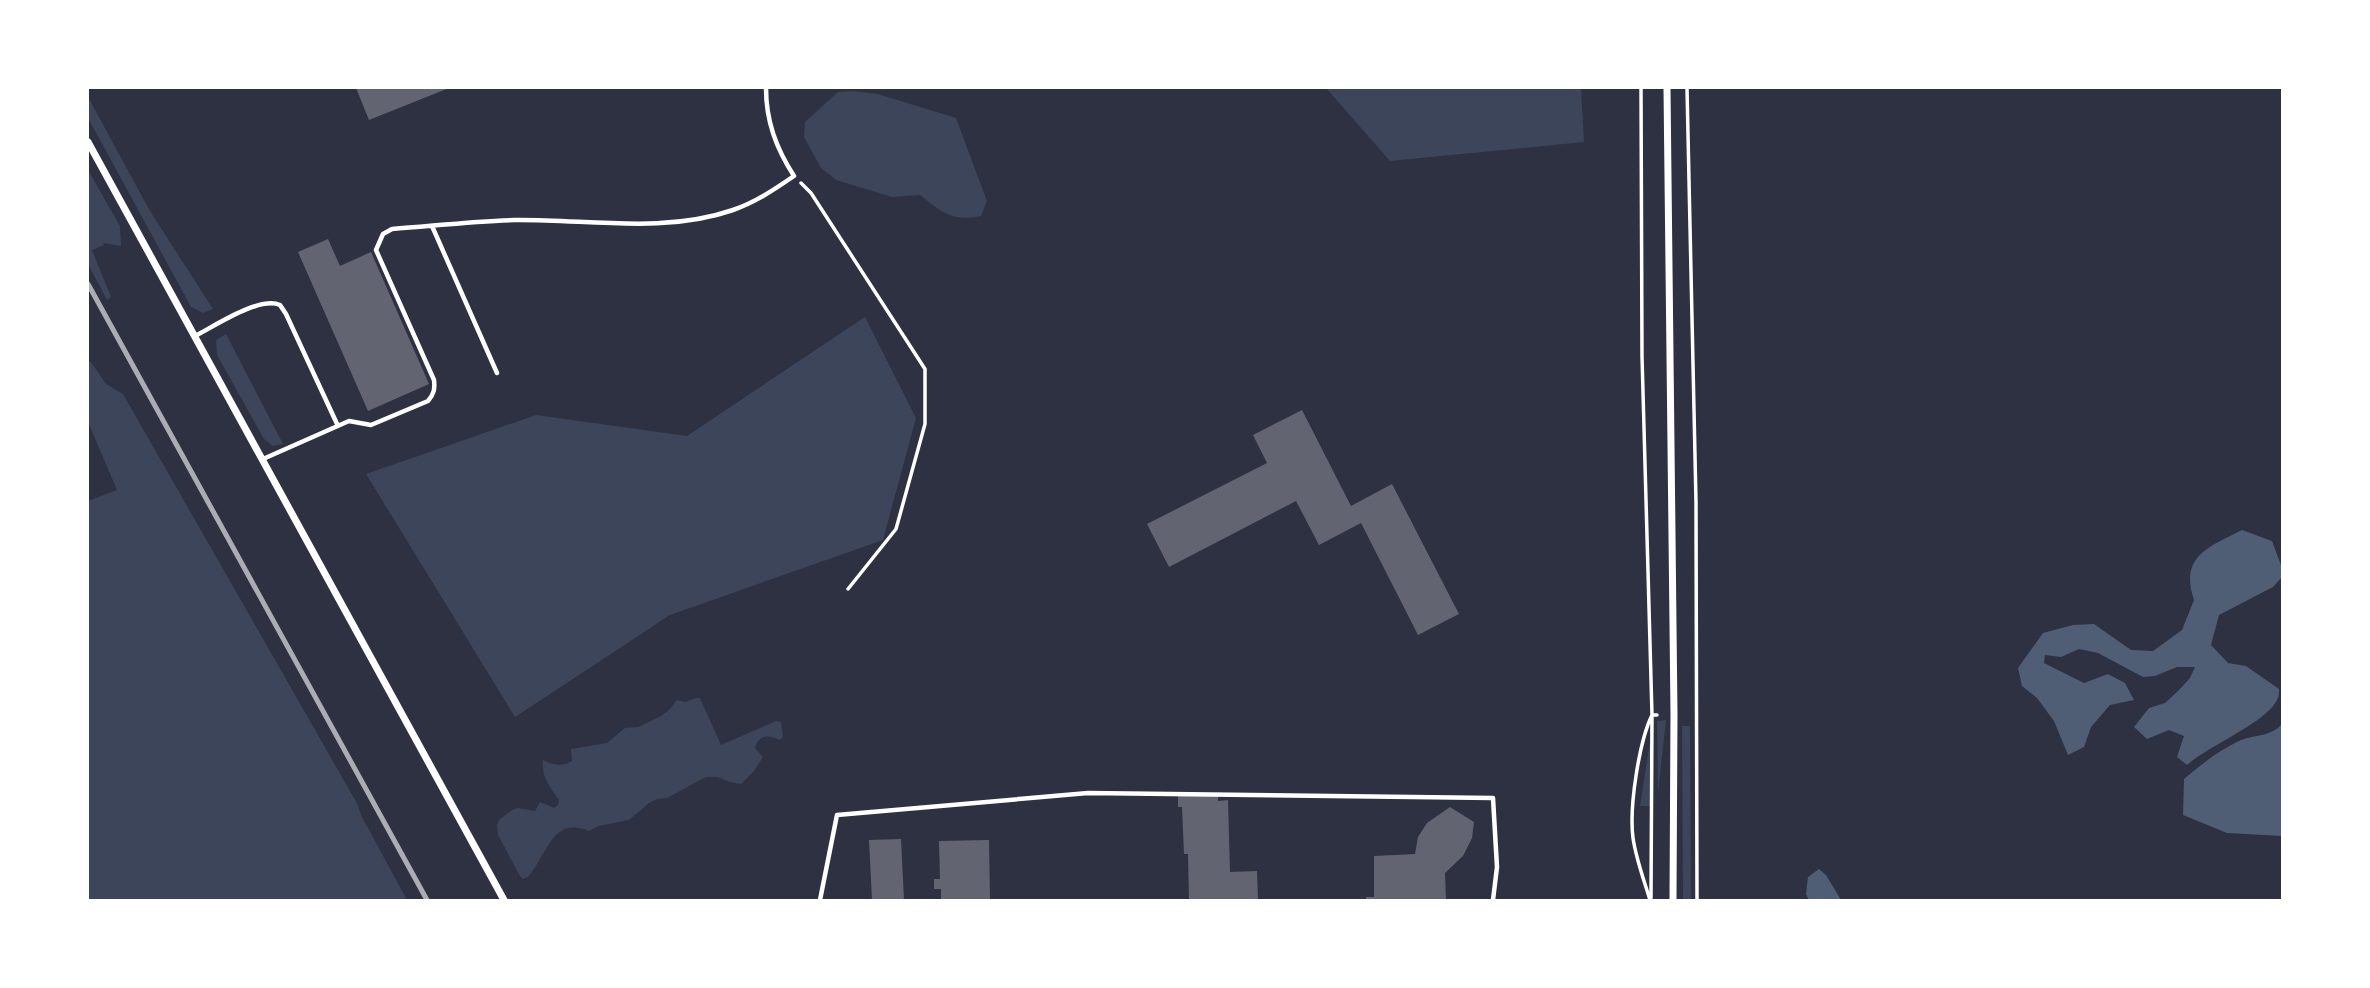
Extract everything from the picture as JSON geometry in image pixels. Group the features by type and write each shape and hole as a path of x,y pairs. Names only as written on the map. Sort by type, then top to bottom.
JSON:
{"street":[{"path":"1667,88 1674,901"},
{"path":"88,142 504,901"}],"lane":[{"path":"262,460 349,421 371,425 380,422 428,401 432,396 434,380 376,250 383,233 392,229 515,220 659,223 684,221 733,210 766,195 794,176 776,146 769,125 766,88"},
{"path":"432,226 497,373"},
{"path":"194,336 253,307 268,302 280,305 338,426"},
{"path":"820,901 838,815 1088,793 1493,797 1497,867 1493,901"}],"path":[{"path":"1641,88 1642,356 1655,715 1651,901"},
{"path":"1687,88 1696,502 1697,901"},
{"path":"794,176 811,193 925,369 925,424 896,529 848,589"},
{"path":"1651,901 1633,836 1634,794 1646,728 1655,715"}],"shaded area":[{"path":"1326,88 1581,88 1584,142 1390,161"},
{"path":"838,92 878,94 956,118 987,201 981,216 955,217 920,195 892,197 836,180 821,168 804,137 805,122"},
{"path":"88,97 150,211 213,309 203,313 191,307 88,118"},
{"path":"88,170 120,226 121,246 103,243 104,245 92,250 111,297 107,300 88,264"},
{"path":"865,317 916,418 883,540 670,615 515,717 366,474 536,415 687,436"},
{"path":"226,334 283,444 273,446 264,439 217,355 216,340"},
{"path":"88,362 91,362 106,384 123,394 358,805 407,900 89,900 88,501 117,490 88,422"},
{"path":"2242,530 2272,541 2282,568 2282,577 2273,587 2219,615 2211,645 2228,663 2246,666 2279,689 2278,699 2262,717 2187,765 2177,757 2184,736 2169,730 2147,739 2134,727 2149,708 2165,703 2179,690 2190,678 2195,667 2177,667 2155,676 2143,677 2098,653 2079,649 2061,657 2045,655 2044,663 2084,683 2108,674 2125,683 2134,700 2110,705 2091,727 2084,747 2068,755 2054,721 2037,698 2022,686 2018,668 2043,633 2073,625 2094,624 2131,650 2153,651 2182,630 2194,600 2190,585 2194,563 2208,548"},
{"path":"700,698 721,745 776,721 781,722 783,737 780,740 768,737 759,740 755,748 763,757 741,784 718,777 706,777 667,798 649,803 629,820 599,826 589,831 577,828 559,833 528,877 523,879 498,835 497,825 499,820 518,808 535,811 540,802 554,808 558,805 559,800 545,777 543,760 558,765 568,763 572,761 571,749 607,743 625,728 638,727 661,716 677,700 685,702"},
{"path":"1666,720 1658,793 1657,721"},
{"path":"2282,724 2282,836 2227,833 2183,815 2184,779 2225,748 2241,740 2268,733"},
{"path":"1682,726 1690,726 1691,900 1683,900"},
{"path":"1652,728 1650,806 1640,806"},
{"path":"1819,869 1826,875 1841,900 1809,900 1806,894 1808,877"}],"building":[{"path":"356,88 449,88 369,120"},
{"path":"328,239 340,266 371,252 429,384 368,411 298,252"},
{"path":"1302,410 1351,506 1392,484 1459,614 1418,635 1361,523 1319,545 1296,501 1169,567 1147,524 1267,463 1253,435"},
{"path":"1218,795 1218,801 1228,800 1230,872 1257,871 1258,900 1189,900 1188,854 1184,854 1182,807 1178,807 1178,796"},
{"path":"1450,807 1474,822 1472,838 1463,856 1445,873 1446,900 1366,900 1366,897 1374,897 1374,856 1415,854 1418,837 1427,823"},
{"path":"901,839 904,900 872,900 869,840"},
{"path":"989,840 990,900 941,900 941,889 934,889 934,879 940,879 939,841"}],"railway":[{"path":"88,284 427,900"}]}
